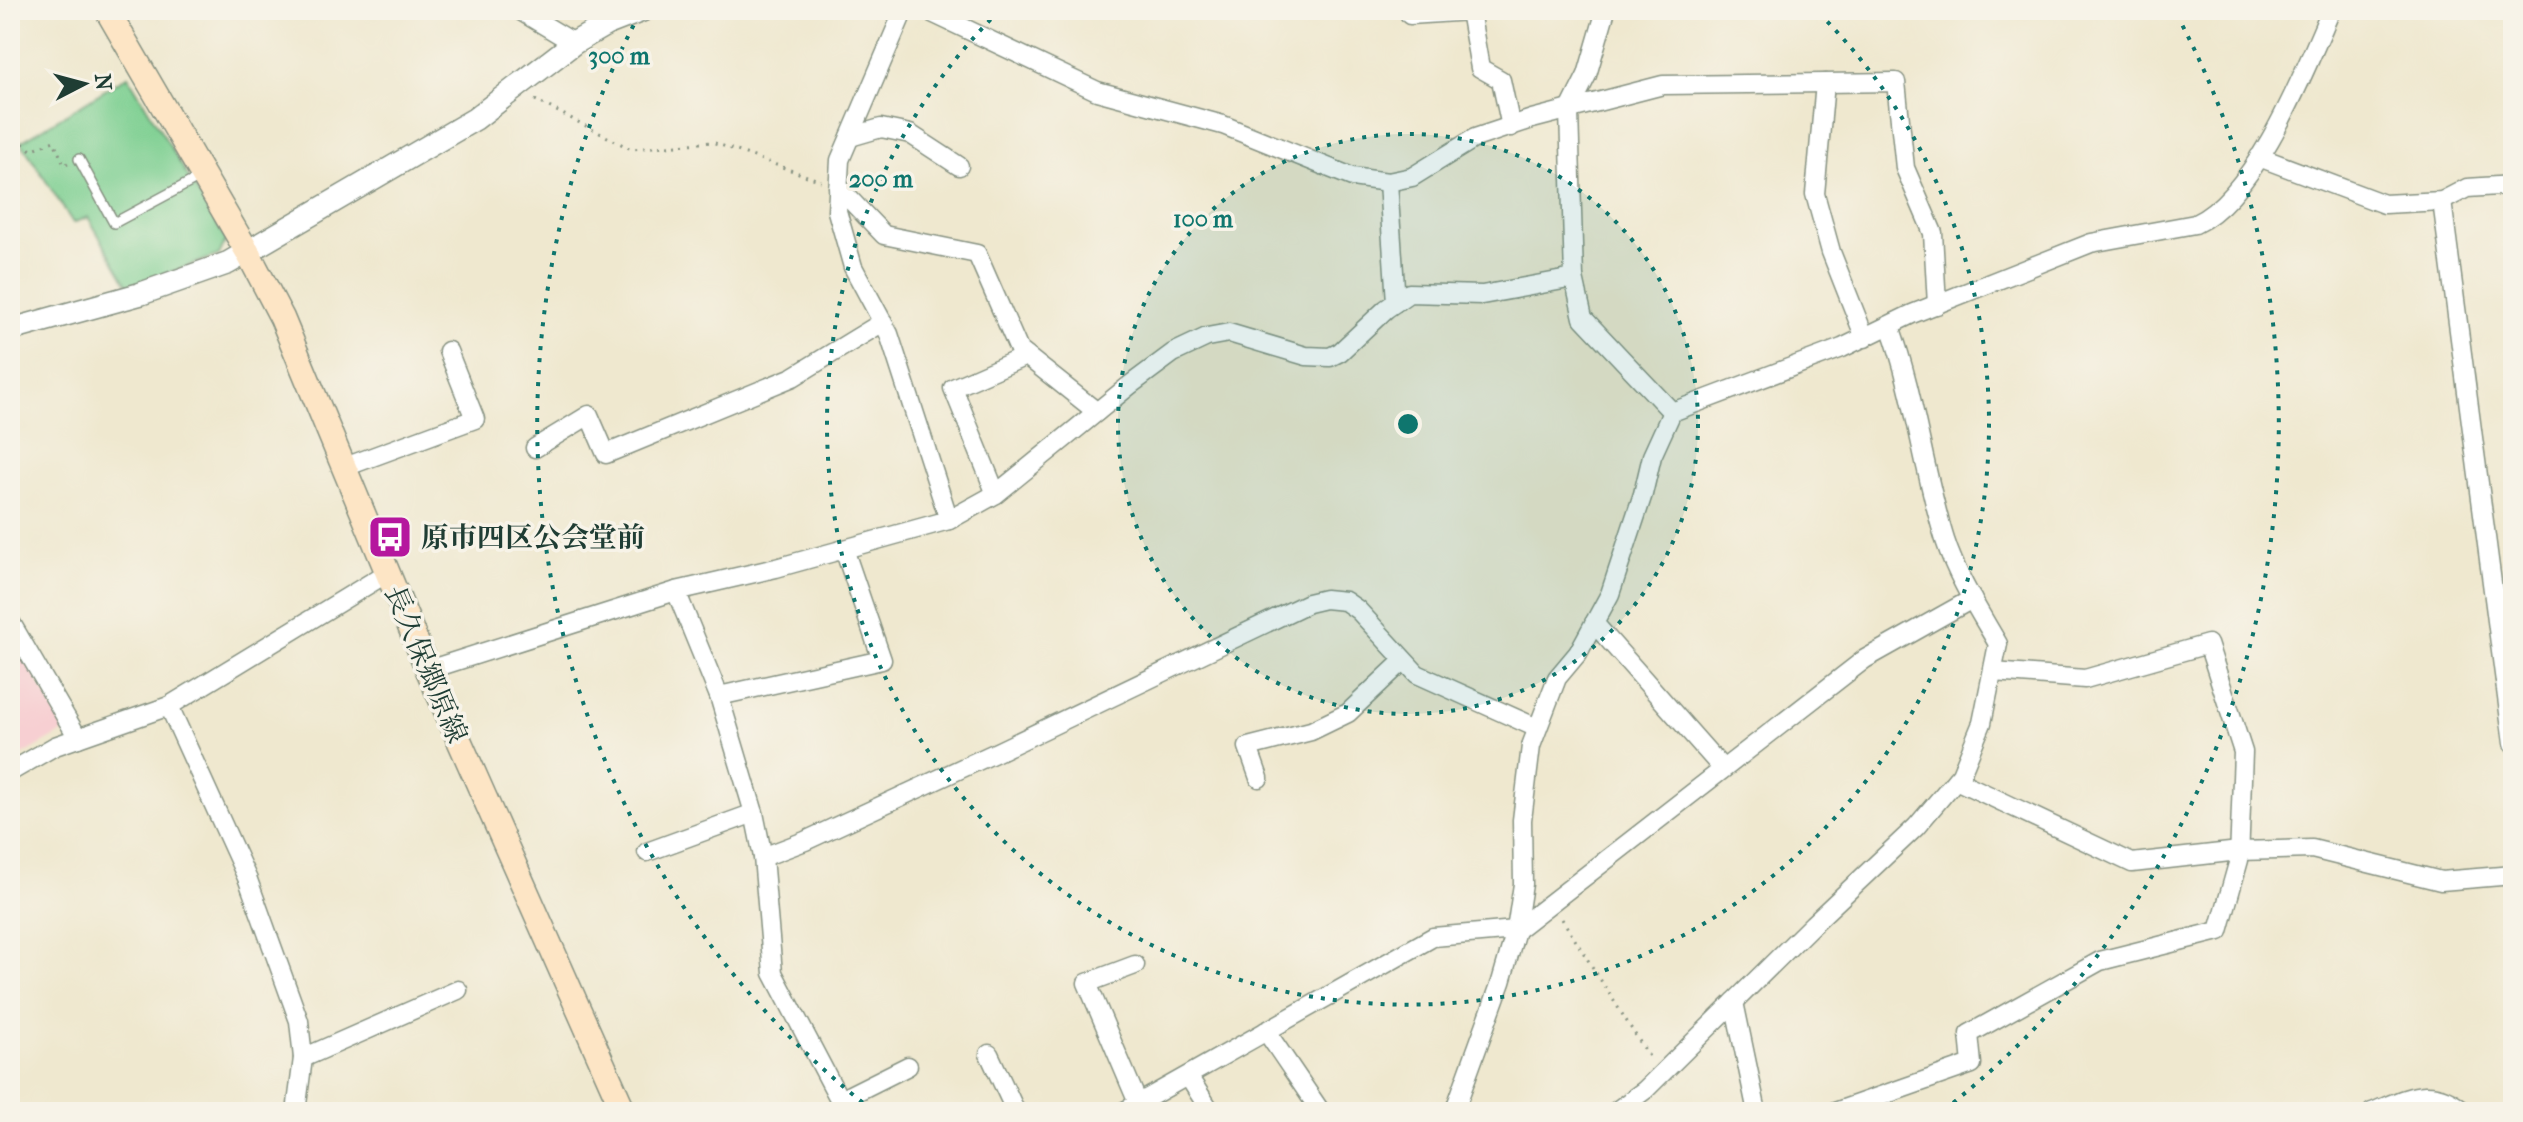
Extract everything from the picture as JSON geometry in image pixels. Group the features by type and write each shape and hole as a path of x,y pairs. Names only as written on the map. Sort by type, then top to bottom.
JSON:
{"main road":[{"name":"長久保郷原線","path":"107,10 247,251 282,318 428,670 624,1112"}],"street":[{"path":"519,10 574,43"},
{"path":"10,330 140,294 228,263 475,119 574,43 607,24 643,10"},
{"path":"904,10 840,160 837,211 853,267 889,334 949,520"},
{"path":"926,10 966,18 1097,91 1223,125 1352,177 1388,182 1412,177 1475,138 1663,85 1896,82 1905,168 1933,233 1937,305"},
{"path":"1606,10 1587,75 1569,111 1574,278 1583,318 1672,412"},
{"path":"1454,1112 1501,982 1516,930 1523,884 1522,820 1531,746 1557,678 1578,653 1610,594 1643,494 1652,456 1672,412 1865,338 1937,305 2091,243 2195,224 2227,203 2259,157 2299,84 2331,10"},
{"path":"1410,15 1470,11 1480,68 1501,80 1511,127"},
{"path":"1825,83 1815,194 1831,252 1865,338"},
{"path":"850,137 881,128 910,134 959,166"},
{"path":"2259,157 2384,204 2442,201 2467,188 2513,185"},
{"path":"1388,182 1396,302"},
{"path":"838,187 884,235 977,254 1019,350 1097,412"},
{"path":"2442,201 2513,743"},
{"path":"428,670 676,591 949,520 996,494 1173,353 1207,337 1229,333 1306,356 1330,357 1340,352 1409,293 1482,295 1574,278"},
{"path":"535,448 589,415 606,454 793,377 883,322"},
{"path":"1615,1112 1660,1075 1916,827 1961,774 1982,723 1998,644 1972,599 1945,540 1913,402 1890,326"},
{"path":"345,467 475,419 448,351"},
{"path":"996,494 953,388 1026,356"},
{"path":"719,696 882,660 844,549"},
{"path":"10,772 55,746 169,706 387,573"},
{"path":"676,591 719,696 754,813 763,857 773,973 843,1106 908,1066"},
{"path":"763,857 805,841 999,751 1308,603 1325,599 1345,601 1358,610 1417,674 1537,728"},
{"path":"1135,965 1087,983 1131,1108 1433,937 1516,930 1865,659 1972,599"},
{"path":"10,621 78,738"},
{"path":"1594,623 1723,769"},
{"path":"1835,1112 1972,1064 1969,1034 2100,961 2219,931 2239,851 2243,752 2208,644 2085,679 1993,672"},
{"path":"1259,778 1248,747 1311,731 1348,713 1403,661"},
{"path":"169,706 248,880 299,1021 303,1058 296,1112"},
{"path":"1956,780 2132,863 2239,851 2312,849 2441,881 2513,875"},
{"path":"647,852 754,813"},
{"path":"303,1058 458,990"},
{"path":"1734,1002 1757,1112"},
{"path":"1266,1031 1321,1112"},
{"path":"989,1054 1016,1112"},
{"path":"1188,1076 1211,1112"},
{"path":"2372,1112 2405,1099 2436,1094 2451,1100 2465,1112"}],"lane":[{"path":"79,159 114,223 203,175"}],"path":[{"path":"513,90 631,149 712,142 838,187"},
{"path":"10,144 17,139 31,150 54,141 64,165 79,159"},
{"path":"1552,902 1660,1075"}],"shaded area":[{"path":"10,630 65,731 10,762"}],"green space":[{"path":"128,76 226,240 219,255 129,287 88,217 73,223 21,142"}],"place":[{"name":"原市四区公会堂前","path":"390,537"}]}
